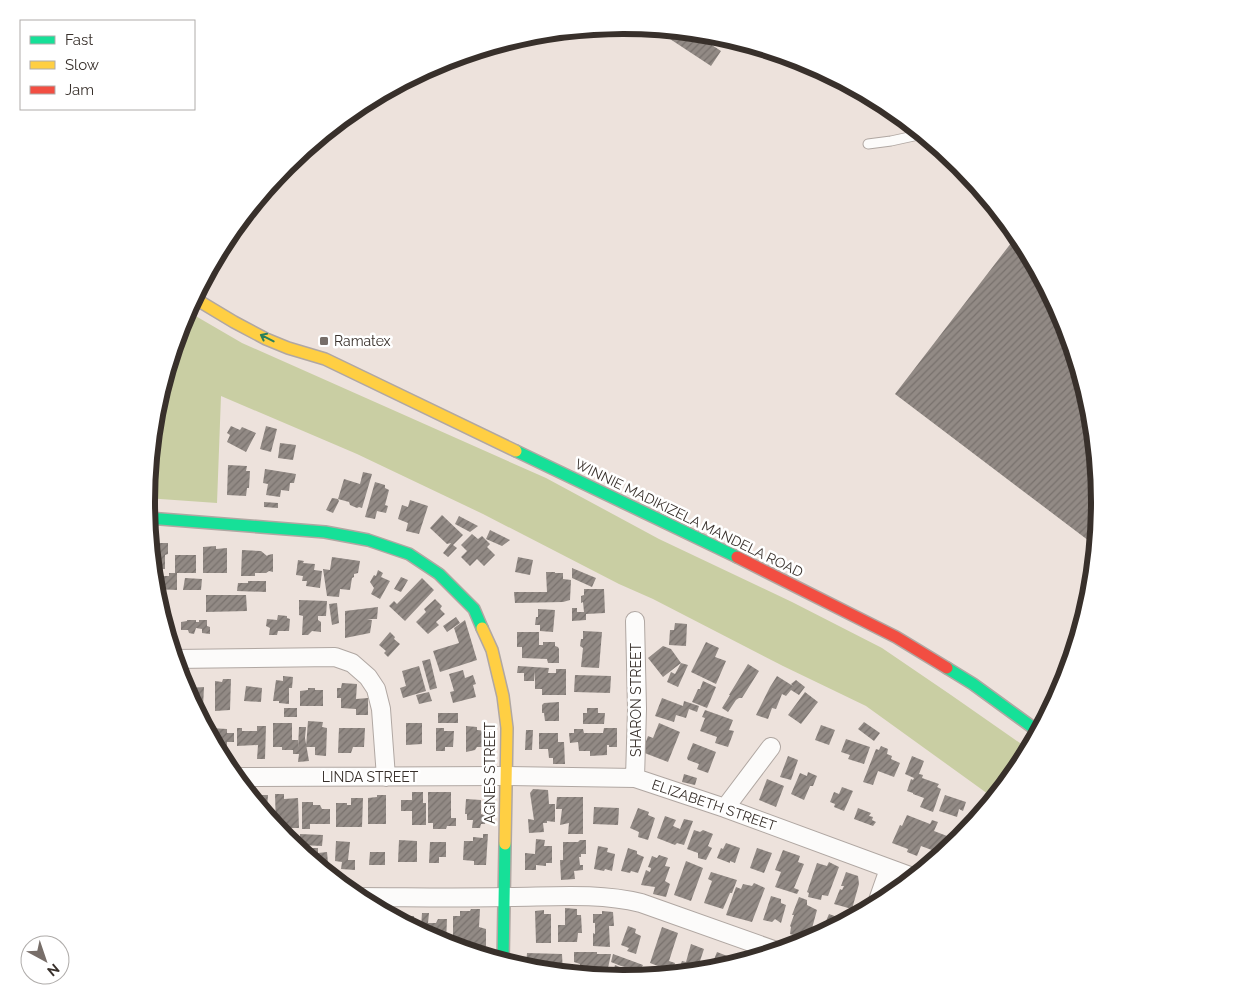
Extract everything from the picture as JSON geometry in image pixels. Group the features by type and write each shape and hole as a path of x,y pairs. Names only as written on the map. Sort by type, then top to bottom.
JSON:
{"main road":[{"name":"WINNIE MADIKIZELA MANDELA ROAD","path":"200,301 277,343 313,354 728,553 896,637 973,684 1034,728"},
{"name":"WINNIE MADIKIZELA MANDELA ROAD","path":"284,334 313,354"},
{"name":"AGNES STREET","path":"156,519 326,532 368,540 409,554 439,574 474,610 492,650 503,696 507,728 503,955"}],"street":[{"name":"SHARON STREET","path":"635,621 637,710 635,778"},
{"path":"182,659 335,657 352,663 368,677 376,689 381,709 386,777"},
{"path":"725,808 771,747"},
{"name":"LINDA STREET","path":"244,777 506,776"},
{"name":"ELIZABETH STREET","path":"506,776 635,778 725,808 907,875"},
{"path":"880,894 890,869"},
{"path":"371,897 552,896 624,899 641,903 768,948"}],"lane":[{"path":"868,144 915,136"}],"green space":[{"path":"194,315 242,343 546,478 659,539 792,602 882,648 1024,746 989,795 866,706 783,666 653,599 619,584 483,514 357,454 221,396 217,503 155,499 159,441 164,411 171,381"}],"building":[{"path":"672,37 707,42 721,51 711,66 670,39"},
{"path":"1012,241 1044,295 1057,323 1076,381 1088,441 1091,472 1090,542 895,394"},
{"path":"231,426 240,430 242,427 256,433 246,452 227,442 230,435 227,433"},
{"path":"266,426 277,429 271,452 260,449"},
{"path":"280,443 296,445 293,460 278,458"},
{"path":"228,465 247,466 246,471 250,471 249,488 247,488 246,496 227,495"},
{"path":"265,469 296,474 294,483 290,483 289,491 281,490 280,497 266,495 268,484 263,483"},
{"path":"363,472 372,474 362,508 357,508 350,505 349,502 338,499 344,479 360,484"},
{"path":"375,482 385,485 385,488 389,490 385,505 388,506 386,513 377,511 375,519 365,517"},
{"path":"332,498 339,501 333,513 326,510"},
{"path":"410,500 428,506 419,534 406,531 408,523 398,519 402,505 408,507"},
{"path":"264,502 278,503 278,508 264,507"},
{"path":"442,515 463,535 453,545 457,548 448,557 443,553 451,543 447,544 430,528"},
{"path":"459,516 478,526 470,532 455,524"},
{"path":"490,530 510,540 502,546 486,539"},
{"path":"472,534 478,539 482,536 490,544 487,547 495,555 484,566 477,559 470,566 461,557 467,551 461,545"},
{"path":"157,543 168,543 168,554 165,555 165,569 160,569"},
{"path":"216,546 216,549 227,548 227,573 203,573 203,547"},
{"path":"242,550 261,551 267,556 273,554 273,572 255,573 255,576 241,576"},
{"path":"175,555 196,555 196,573 177,573 177,590 163,589 161,576 169,576 169,573 175,573"},
{"path":"332,557 360,561 358,573 354,574 352,578 350,590 340,589 339,597 327,596 323,569 330,570"},
{"path":"518,557 533,560 530,575 515,572"},
{"path":"298,560 304,561 303,563 315,564 314,570 322,571 320,588 306,586 307,581 302,581 303,576 296,575"},
{"path":"572,568 596,578 592,587 572,578"},
{"path":"378,570 383,573 381,577 390,581 380,599 371,594 374,588 370,582 374,575 376,576"},
{"path":"546,572 563,573 563,579 571,580 570,600 563,602 515,603 514,592 547,592"},
{"path":"401,577 408,580 401,592 394,589"},
{"path":"185,578 202,579 201,590 183,590"},
{"path":"422,578 434,590 405,621 389,606 394,601 397,604"},
{"path":"248,581 266,581 266,592 237,591 238,583 248,583"},
{"path":"584,589 604,589 605,613 586,614 586,620 572,621 572,608 577,608 577,612 584,612 581,596 584,595"},
{"path":"206,595 246,595 247,611 206,612"},
{"path":"435,599 442,606 440,609 445,614 436,622 439,625 428,634 416,622 426,612 424,609"},
{"path":"299,600 327,601 326,616 318,616 318,620 321,622 321,632 312,631 308,635 302,635 303,616 299,615"},
{"path":"337,603 339,623 332,625 329,604"},
{"path":"378,607 377,619 367,619 372,620 370,633 345,638 345,611"},
{"path":"538,609 555,610 553,632 540,631 540,625 535,625"},
{"path":"278,615 287,616 290,619 289,631 278,631 277,635 269,635 270,628 266,626 267,619 277,620"},
{"path":"456,617 460,623 447,632 443,626"},
{"path":"187,620 199,622 199,620 207,620 210,634 202,633 202,629 196,628 194,634 189,633 188,630 181,630 181,622"},
{"path":"465,620 477,660 440,672 433,651 459,643 454,628"},
{"path":"675,623 687,624 686,646 669,645 670,630 674,630"},
{"path":"583,631 602,632 599,668 581,667 583,648 580,646 581,639 583,639"},
{"path":"390,632 400,644 388,657 384,653 386,651 379,645"},
{"path":"517,632 539,632 539,645 543,645 543,642 555,642 555,646 559,649 559,663 548,663 547,659 522,658 522,647 517,647"},
{"path":"706,642 719,648 715,657 726,661 716,684 691,672"},
{"path":"663,646 671,649 681,663 663,677 648,658"},
{"path":"430,659 437,688 430,690 422,661"},
{"path":"681,663 688,665 678,687 667,682 671,672 675,674"},
{"path":"748,664 759,671 742,698 736,700 728,712 722,708"},
{"path":"419,666 426,691 403,698 400,688 406,686 402,671"},
{"path":"518,666 549,668 548,673 556,673 556,669 566,669 566,695 542,695 542,689 535,689 535,671 534,681 524,681 524,673 517,673"},
{"path":"463,670 465,678 473,675 476,684 473,685 476,697 453,703 450,692 454,691 449,674"},
{"path":"575,675 611,676 610,693 574,692"},
{"path":"283,676 293,677 292,688 289,688 289,704 273,701 276,680 283,681"},
{"path":"777,676 793,686 791,684 796,680 805,687 799,695 791,690 786,696 782,694 776,709 772,708 768,719 756,715 770,687"},
{"path":"223,679 231,679 230,710 215,711 215,681 222,682"},
{"path":"703,681 716,687 707,708 692,702"},
{"path":"342,683 357,684 356,699 368,698 368,715 356,715 356,709 341,708 341,698 337,698 337,688 341,688"},
{"path":"246,686 262,688 261,702 244,701"},
{"path":"204,687 202,707 193,688"},
{"path":"308,688 323,690 323,706 300,706 300,691 308,690"},
{"path":"429,692 432,701 419,704 416,695"},
{"path":"805,692 818,702 801,724 788,715"},
{"path":"662,698 683,706 684,701 699,706 697,712 689,709 686,718 676,715 674,722 655,716"},
{"path":"559,702 559,721 545,721 542,705 544,703"},
{"path":"284,708 297,708 297,717 284,717"},
{"path":"587,708 598,708 598,713 605,713 604,724 583,724 583,713 587,713"},
{"path":"705,710 733,720 729,730 734,731 728,747 715,743 717,737 700,731 705,718 702,717"},
{"path":"438,713 458,713 458,723 438,723"},
{"path":"308,721 323,722 322,727 327,728 326,756 315,755 315,747 306,747"},
{"path":"864,722 880,733 874,741 858,729"},
{"path":"273,723 292,723 292,740 298,740 298,748 299,727 306,727 305,738 309,761 298,762 299,754 293,754 293,750 282,750 282,747 273,747"},
{"path":"406,723 422,723 422,744 406,745"},
{"path":"659,723 680,732 668,762 642,752 648,736 653,738"},
{"path":"821,725 835,730 829,745 815,740"},
{"path":"257,726 266,726 265,759 257,759 258,745 237,746 237,728 242,728 242,731 257,731"},
{"path":"466,726 477,727 477,730 487,731 486,747 477,747 475,750 466,752"},
{"path":"213,728 227,729 227,733 234,733 234,742 227,742 227,747 224,747"},
{"path":"339,728 365,728 364,747 353,747 351,753 338,753"},
{"path":"436,728 444,728 444,731 454,731 453,747 445,747 445,751 436,751"},
{"path":"604,728 617,728 617,747 609,747 607,745 607,755 590,756 590,751 579,751 578,742 570,743 569,733 574,733 574,729 583,729 584,733 603,733"},
{"path":"526,730 533,730 532,750 525,750"},
{"path":"539,733 558,733 558,742 564,742 565,764 553,764 553,758 549,758 548,749 539,749"},
{"path":"846,739 870,747 864,764 848,759 850,755 841,752"},
{"path":"693,743 716,752 708,773 697,769 699,764 687,758"},
{"path":"881,746 888,749 887,754 892,756 891,759 900,763 894,777 878,771 873,785 863,782 876,749 879,750"},
{"path":"788,756 798,760 791,780 780,777"},
{"path":"912,756 924,761 919,774 923,775 922,778 939,784 937,787 941,789 933,812 920,807 924,798 907,791 911,779 913,780 914,778 905,774"},
{"path":"808,772 817,776 804,800 791,794 800,773 807,776"},
{"path":"684,774 697,778 695,785 682,782"},
{"path":"767,779 784,786 776,807 759,800"},
{"path":"842,787 853,791 844,811 834,807 835,804 830,802 834,792 839,794"},
{"path":"533,789 548,790 549,804 555,804 555,822 547,821 547,823 543,823 544,832 529,833 528,819 534,820 530,793"},
{"path":"412,792 423,792 423,803 426,803 426,825 412,825 412,811 401,811 401,800 412,800"},
{"path":"428,792 451,792 451,818 456,818 456,826 447,826 446,829 433,829 433,823 428,823"},
{"path":"275,794 284,794 284,799 298,798 299,828 286,828 276,817"},
{"path":"260,795 268,795 267,807 260,798"},
{"path":"377,795 386,795 386,824 368,824 368,798 377,797"},
{"path":"945,795 966,802 963,811 959,809 957,817 939,811"},
{"path":"557,797 583,797 583,834 568,834 569,823 560,825 562,809 556,809"},
{"path":"351,798 363,798 362,827 336,827 336,803 351,805"},
{"path":"466,799 481,800 481,814 486,816 485,824 481,824 480,828 472,828 473,820 467,820 467,814 465,814"},
{"path":"302,802 313,802 313,805 320,805 322,809 330,809 330,824 310,824 310,829 302,829"},
{"path":"594,807 619,808 618,825 593,824"},
{"path":"638,808 649,812 648,815 655,818 648,840 638,837 639,832 630,828"},
{"path":"858,808 871,813 869,816 873,817 872,820 876,822 873,826 854,819"},
{"path":"907,815 930,824 932,820 938,822 934,831 947,836 943,845 936,852 921,846 917,856 907,852 908,849 892,843 900,825 902,826"},
{"path":"665,816 676,820 673,826 680,829 684,819 693,821 684,845 677,843 675,845 657,838"},
{"path":"694,830 700,832 703,830 713,834 708,846 712,848 706,860 698,858 698,853 687,849"},
{"path":"300,834 323,835 322,846 304,845 300,842"},
{"path":"483,834 488,834 486,865 474,865 474,861 463,860 464,841 473,841 473,837 483,838"},
{"path":"536,839 545,840 544,846 552,846 552,863 546,863 546,866 536,865 536,870 525,870 525,853 535,854"},
{"path":"399,840 417,841 417,862 398,862"},
{"path":"586,840 586,854 581,854 581,857 579,857 583,870 574,871 575,879 561,880 560,860 563,860 563,842 578,842"},
{"path":"336,841 350,842 348,860 355,860 355,870 341,869 342,862 335,861"},
{"path":"430,842 446,842 446,857 439,857 439,863 429,863"},
{"path":"726,843 740,848 735,863 717,858 721,848 723,849"},
{"path":"598,846 608,848 607,852 615,854 612,871 594,869"},
{"path":"318,848 318,853 327,852 328,863 325,863 308,849"},
{"path":"628,848 637,851 637,854 644,857 638,873 621,871"},
{"path":"757,848 772,853 764,873 750,868"},
{"path":"783,850 800,856 798,862 804,864 794,888 799,890 797,894 775,887 781,872 775,870"},
{"path":"370,852 385,852 385,865 369,865"},
{"path":"659,855 668,858 665,866 670,867 665,881 670,884 666,897 653,894 655,887 641,885 646,870 650,872 651,868 648,867 652,856 657,858"},
{"path":"686,861 703,868 691,901 674,895"},
{"path":"829,862 839,867 828,896 822,895 821,900 808,897 809,893 807,892 817,863 827,866"},
{"path":"711,872 737,880 723,909 704,903 712,881 708,879"},
{"path":"846,872 858,876 859,884 852,909 834,904 840,889 842,890 844,886 841,886"},
{"path":"754,883 765,888 752,922 726,915 736,887 741,889 743,884 752,886"},
{"path":"771,896 781,899 781,903 786,905 781,923 775,919 772,922 763,920"},
{"path":"799,897 807,900 807,905 817,910 811,932 800,937 790,934 790,926 794,915 792,915"},
{"path":"565,908 577,909 577,915 581,915 582,933 578,933 577,942 558,942 558,925 565,925"},
{"path":"471,909 480,909 479,927 486,929 486,946 473,946 453,939 453,916 460,916 460,911 470,911"},
{"path":"544,910 544,914 551,914 551,943 536,943 535,911"},
{"path":"602,911 613,912 614,926 609,926 610,947 593,946 595,923 593,923 593,914 602,914"},
{"path":"422,913 429,913 428,923 436,923 438,919 447,919 446,937 427,927 421,925"},
{"path":"829,914 840,918 831,923 826,921"},
{"path":"404,916 414,916 414,922"},
{"path":"628,926 636,929 635,933 641,936 636,954 627,951 629,948 621,945"},
{"path":"662,927 678,933 669,961 675,963 674,968 666,969 650,963"},
{"path":"691,944 704,949 699,965 680,968 682,961 686,962"},
{"path":"574,952 611,954 608,968 597,968 597,970 580,969 580,964 574,962"},
{"path":"717,952 732,958 715,962 713,962"},
{"path":"527,953 562,954 563,967 532,962 526,961"},
{"path":"613,954 643,965 640,970 638,971 611,962"},
{"path":"615,965 629,971 624,971 613,971"}],"traffic: fast":[{"path":"516,451 737,557"},
{"path":"156,519 325,532 368,540 409,554 439,574 474,609 482,628"},
{"path":"947,668 973,684 1034,728"},
{"path":"503,955 505,844"}],"traffic: slow":[{"path":"200,302 266,339 325,359 516,451"},
{"path":"482,628 492,650 503,696 507,728 505,844"}],"traffic: jam":[{"path":"737,557 896,637 947,668"}],"place":[{"name":"Ramatex","path":"324,341"}]}
